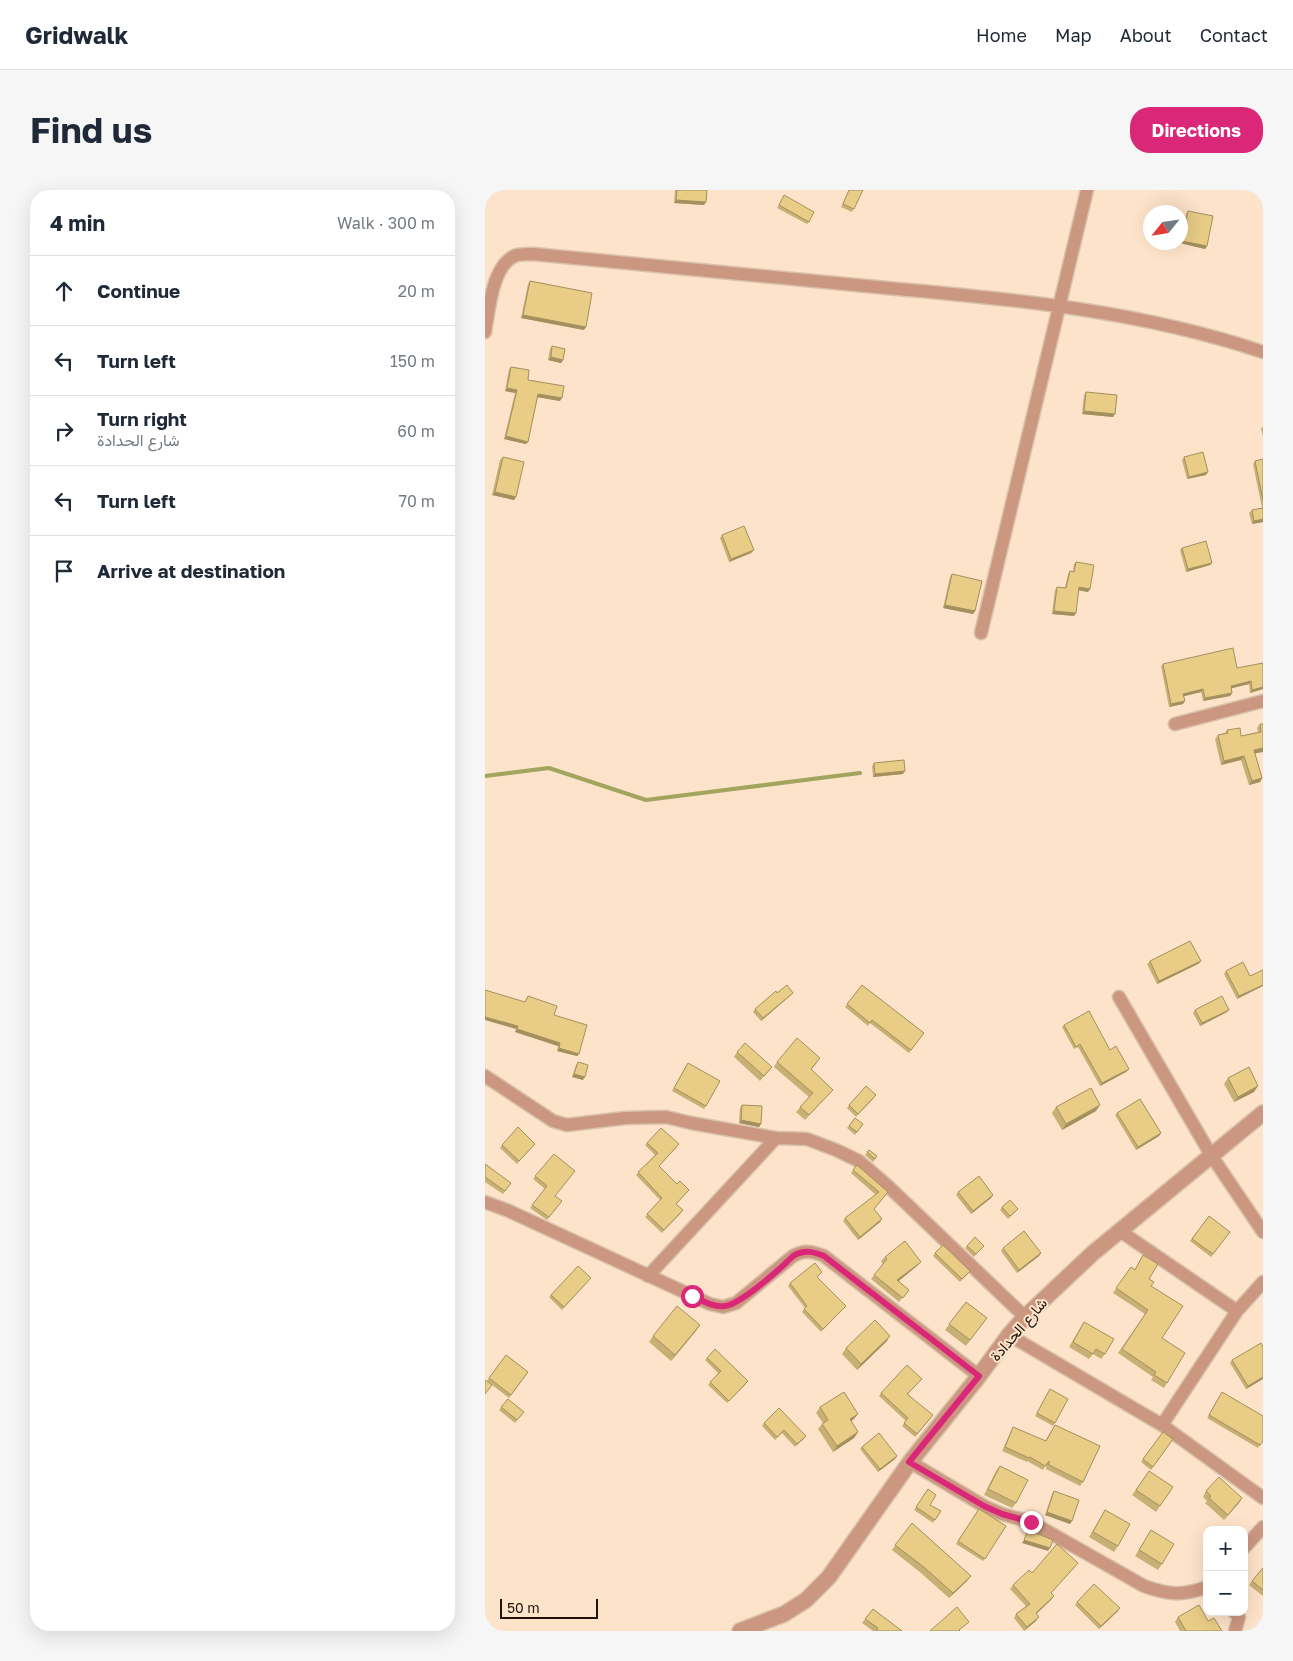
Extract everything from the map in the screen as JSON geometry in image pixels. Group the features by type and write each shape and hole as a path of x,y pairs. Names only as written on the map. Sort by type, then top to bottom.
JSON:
{"street":[{"path":"981,633 1087,190"},
{"path":"485,332 493,290 499,271 510,259 517,255 533,254 1060,306 1159,323 1241,344 1263,352"},
{"path":"1175,724 1263,701"},
{"path":"1119,997 1211,1155 1263,1232"},
{"path":"485,1076 553,1121 567,1125 625,1118 665,1117 691,1124 776,1138 807,1139 859,1161 1025,1316"},
{"name":"شارع الحدادة","path":"740,1631 784,1614 805,1600 829,1577 909,1462 1025,1316 1064,1279 1263,1113"},
{"path":"648,1276 776,1138"},
{"path":"485,1202 509,1211 710,1304 723,1307 736,1303 793,1256 802,1251 814,1252 824,1256 979,1376"},
{"path":"1121,1231 1237,1311"},
{"path":"1162,1425 1237,1311 1263,1282"},
{"path":"1009,1335 1162,1425 1263,1498"},
{"path":"909,1462 984,1506 1002,1514 1031,1522 1144,1586 1162,1592 1189,1593 1203,1588"},
{"path":"1248,1544 1263,1527"},
{"path":"1235,1631 1239,1618 1237,1616"}],"building":[{"path":"677,190 707,190 706,202 676,200"},
{"path":"849,190 863,190 854,209 843,204"},
{"path":"784,195 814,212 809,222 779,205"},
{"path":"1188,211 1213,216 1207,246 1188,242"},
{"path":"530,281 592,293 586,327 523,315"},
{"path":"552,346 565,349 563,360 551,357"},
{"path":"511,367 529,370 528,380 564,386 562,398 538,394 528,442 506,436 517,390 507,388"},
{"path":"1086,392 1117,395 1115,414 1084,411"},
{"path":"1203,452 1208,472 1189,477 1184,457"},
{"path":"503,457 524,462 516,497 495,492"},
{"path":"1263,459 1263,500 1255,461"},
{"path":"1263,508 1263,519 1254,521 1252,510"},
{"path":"744,526 754,550 731,559 722,535"},
{"path":"1206,541 1212,563 1188,569 1182,548"},
{"path":"1076,562 1094,565 1090,589 1079,587 1076,613 1054,611 1057,587 1066,588 1070,571 1074,572"},
{"path":"952,574 982,581 975,611 945,605"},
{"path":"1233,648 1237,668 1263,663 1263,687 1252,690 1251,681 1231,686 1232,693 1205,698 1203,689 1183,694 1185,701 1171,704 1163,664"},
{"path":"1260,724 1263,724 1263,748 1254,750 1262,778 1252,781 1244,756 1224,761 1218,735 1228,733 1227,730 1240,728 1241,736 1261,732"},
{"path":"904,760 905,771 875,774 874,763"},
{"path":"1190,941 1201,961 1159,981 1150,961"},
{"path":"1243,962 1250,976 1263,970 1263,985 1239,996 1226,971"},
{"path":"787,985 793,993 763,1018 755,1009 776,991 777,993"},
{"path":"862,985 924,1033 911,1050 872,1020 870,1023 847,1004"},
{"path":"485,990 525,1002 528,996 557,1006 554,1015 587,1025 579,1054 559,1048 560,1043 517,1029 518,1026 485,1017"},
{"path":"1222,996 1229,1010 1202,1023 1195,1010"},
{"path":"1089,1011 1110,1050 1116,1046 1129,1069 1102,1083 1080,1044 1076,1047 1064,1025"},
{"path":"797,1038 820,1058 811,1069 833,1090 809,1115 800,1107 813,1093 777,1062"},
{"path":"745,1043 772,1067 764,1076 737,1052"},
{"path":"578,1062 588,1065 585,1077 574,1074"},
{"path":"688,1063 720,1081 706,1106 674,1088"},
{"path":"1249,1067 1258,1086 1238,1097 1228,1078"},
{"path":"866,1086 876,1095 858,1114 849,1105"},
{"path":"1091,1088 1100,1105 1066,1124 1056,1107"},
{"path":"1140,1099 1161,1133 1138,1147 1117,1113"},
{"path":"742,1105 762,1106 761,1124 741,1120"},
{"path":"855,1118 863,1124 857,1132 849,1126"},
{"path":"518,1127 535,1144 519,1161 502,1145"},
{"path":"661,1128 679,1144 659,1166 677,1184 680,1181 689,1190 676,1204 683,1210 664,1230 647,1214 662,1198 638,1172 658,1153 647,1143"},
{"path":"869,1150 877,1156 875,1159 867,1152"},
{"path":"554,1154 575,1171 555,1196 562,1201 549,1217 532,1205 547,1186 535,1176"},
{"path":"485,1164 511,1183 505,1191 485,1177"},
{"path":"857,1165 888,1192 874,1209 882,1219 860,1237 845,1218 879,1192 853,1170"},
{"path":"979,1176 993,1195 973,1211 958,1192"},
{"path":"1010,1200 1018,1209 1010,1216 1002,1207"},
{"path":"1209,1216 1230,1232 1213,1254 1192,1239"},
{"path":"1024,1231 1041,1253 1019,1270 1003,1248"},
{"path":"975,1237 984,1246 976,1254 967,1246"},
{"path":"905,1241 921,1262 897,1280 909,1290 903,1298 874,1275 887,1259 885,1257"},
{"path":"943,1245 970,1271 962,1279 935,1253"},
{"path":"1143,1255 1158,1264 1149,1279 1154,1282 1151,1286 1183,1306 1162,1338 1185,1353 1167,1383 1154,1375 1156,1372 1122,1349 1148,1310 1116,1288 1131,1267 1135,1270"},
{"path":"815,1263 822,1272 817,1277 846,1306 823,1329 804,1309 807,1306 790,1283"},
{"path":"578,1266 591,1278 564,1307 551,1295"},
{"path":"966,1302 987,1318 970,1340 949,1324"},
{"path":"677,1306 700,1325 675,1355 653,1336"},
{"path":"875,1320 890,1336 861,1364 846,1348"},
{"path":"1084,1322 1114,1339 1105,1354 1096,1349 1093,1354 1073,1342"},
{"path":"1261,1343 1263,1347 1263,1377 1248,1386 1232,1360"},
{"path":"715,1349 748,1381 729,1401 710,1382 721,1371 707,1358"},
{"path":"506,1355 528,1372 511,1395 489,1378"},
{"path":"907,1365 922,1379 907,1394 933,1415 917,1434 904,1423 908,1418 881,1393"},
{"path":"485,1380 492,1385 485,1394"},
{"path":"1050,1389 1068,1399 1055,1423 1037,1413"},
{"path":"844,1392 858,1414 850,1419 858,1432 837,1446 822,1424 828,1420 820,1407"},
{"path":"1222,1392 1263,1416 1263,1441 1260,1445 1209,1415"},
{"path":"508,1399 524,1412 517,1420 501,1407"},
{"path":"779,1408 806,1436 797,1444 784,1430 777,1437 764,1423"},
{"path":"1055,1425 1100,1446 1083,1482 1049,1465 1049,1461 1045,1466 1030,1457 1005,1447 1013,1427 1046,1441"},
{"path":"1163,1432 1173,1439 1153,1467 1143,1459"},
{"path":"879,1433 897,1456 880,1469 862,1447"},
{"path":"1000,1466 1028,1480 1016,1503 988,1489"},
{"path":"1149,1471 1173,1487 1160,1506 1136,1490"},
{"path":"1219,1477 1242,1498 1228,1515 1209,1498 1211,1496 1206,1491"},
{"path":"928,1489 936,1495 930,1505 941,1511 935,1520 916,1507"},
{"path":"1054,1491 1079,1500 1072,1521 1047,1512"},
{"path":"979,1509 1006,1526 985,1559 958,1541"},
{"path":"1105,1510 1130,1524 1118,1546 1093,1532"},
{"path":"912,1523 971,1576 953,1593 895,1545"},
{"path":"1028,1530 1053,1540 1050,1548 1024,1540"},
{"path":"1151,1530 1174,1544 1162,1564 1139,1550"},
{"path":"1057,1544 1078,1563 1051,1593 1054,1596 1036,1613 1039,1617 1027,1627 1016,1614 1030,1604 1013,1585 1029,1570 1032,1573"},
{"path":"1263,1568 1263,1590 1252,1581"},
{"path":"1094,1584 1120,1608 1101,1626 1077,1602"},
{"path":"1199,1605 1203,1616 1205,1616 1208,1621 1214,1618 1222,1631 1186,1631 1178,1617"},
{"path":"957,1607 969,1622 960,1631 930,1631"},
{"path":"873,1609 902,1631 876,1631 878,1628 865,1619"}],"waterway":[{"path":"485,776 549,768 646,800 860,773"}],"route":[{"path":"692,1296 710,1304 723,1307 736,1303 793,1256 802,1251 814,1252 824,1256 979,1376 909,1462 984,1506 1002,1514 1031,1522"}]}
